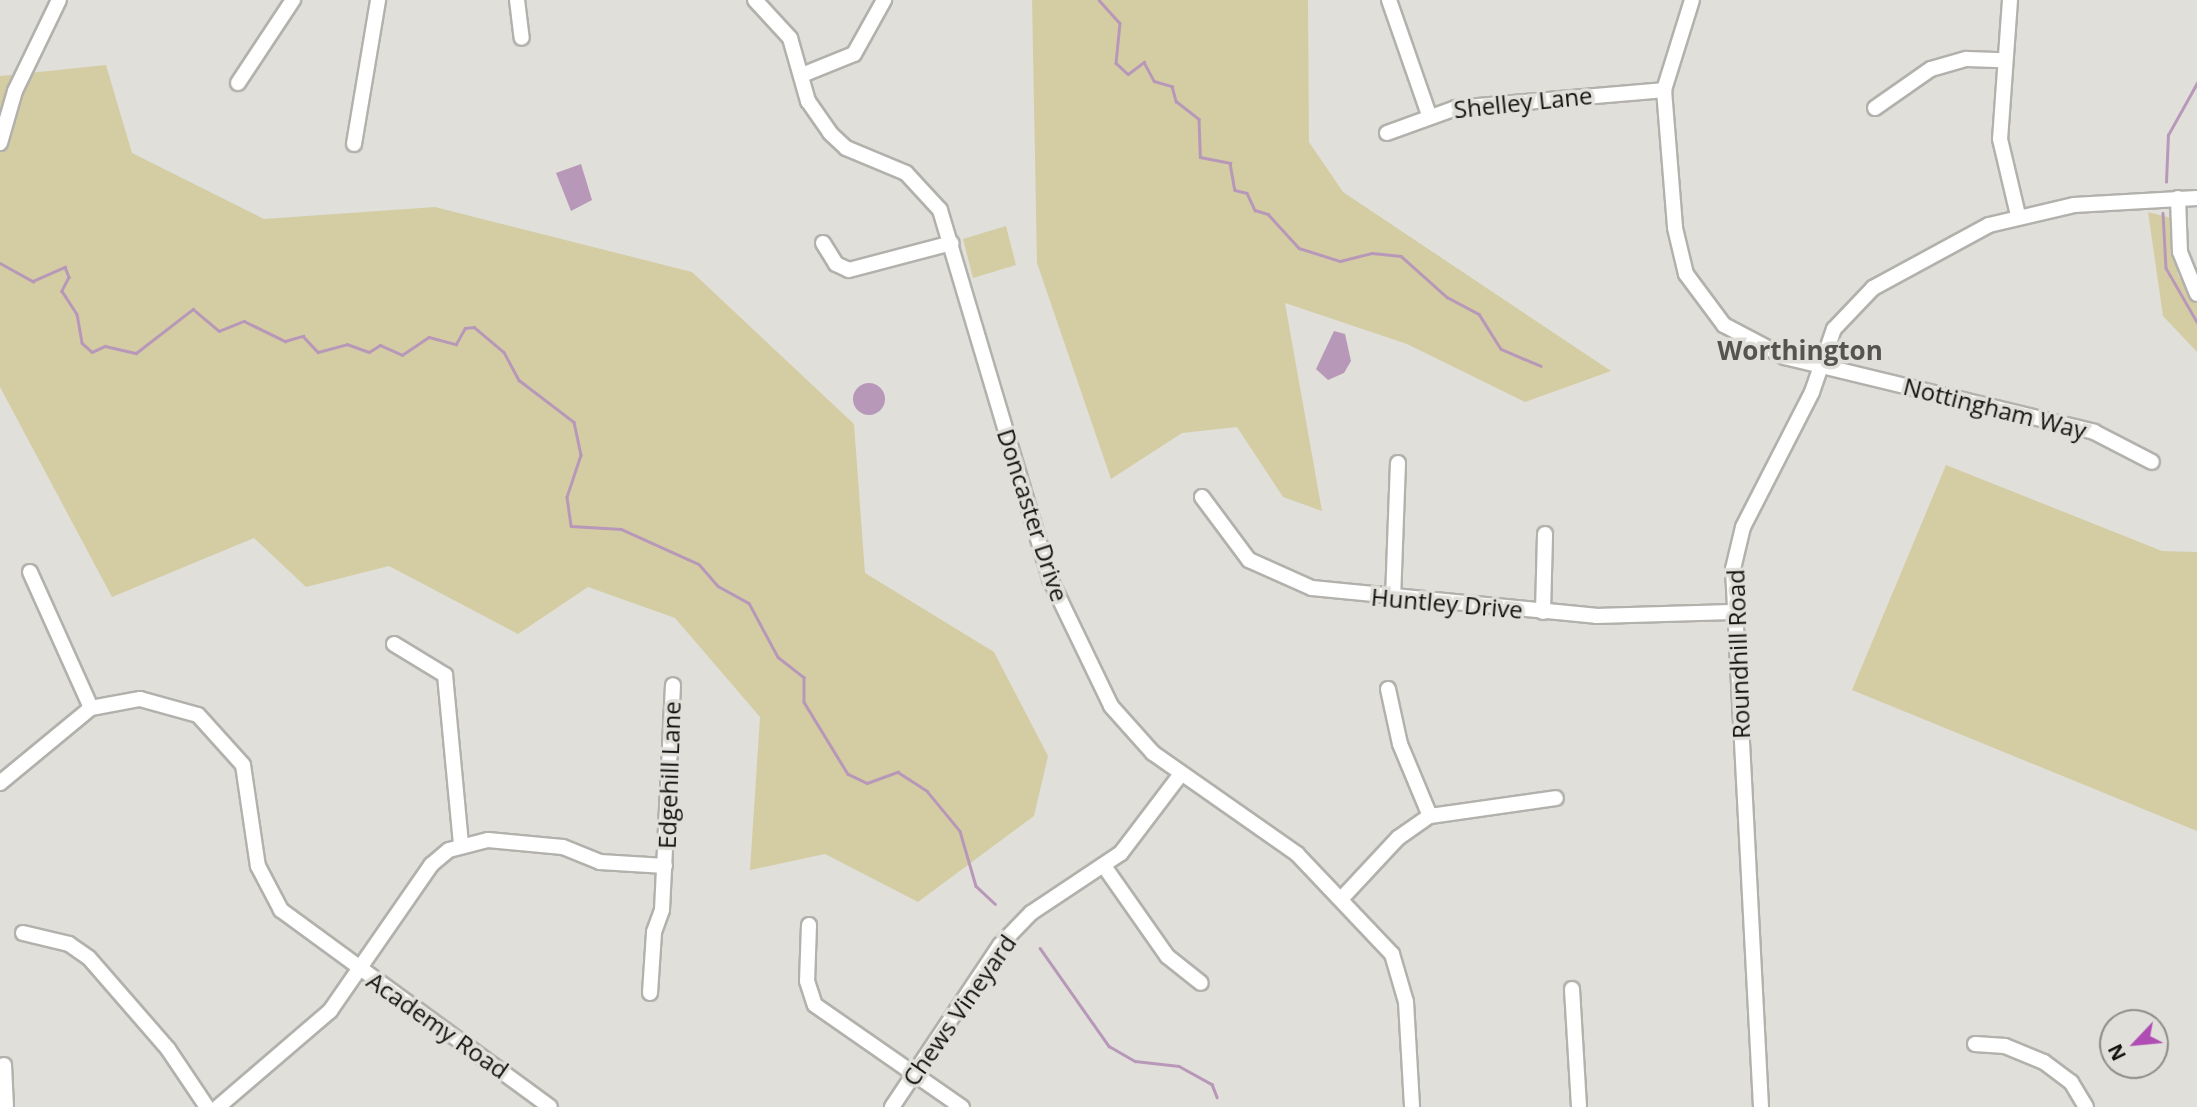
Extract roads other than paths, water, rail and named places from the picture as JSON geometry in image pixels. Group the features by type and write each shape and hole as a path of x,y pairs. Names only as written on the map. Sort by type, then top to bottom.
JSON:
{"street":[{"path":"0,143 15,91 59,0"},
{"path":"238,83 293,0"},
{"path":"354,144 379,0"},
{"path":"517,0 522,38"},
{"name":"Doncaster Drive","path":"755,0 785,30 802,75 808,101 830,133 846,148 918,182 940,210 1060,604 1111,706 1138,740 1181,774 1275,836 1378,932 1401,978 1412,1107"},
{"path":"802,75 854,54 884,0"},
{"path":"1389,0 1429,115"},
{"name":"Nottingham Way","path":"1692,0 1664,90 1675,228 1696,292 1742,338 1821,368 2094,432 2152,462"},
{"path":"2010,0 2003,60 2000,139 2018,215"},
{"path":"1875,108 1906,82 1940,66 2003,60"},
{"name":"Shelley Lane","path":"1387,133 1429,115 1532,98 1664,90"},
{"path":"2178,198 2180,252 2197,294"},
{"name":"Roundhill Road","path":"1761,1107 1732,612 1733,569 1744,527 1821,368 1834,329 1854,302 1957,240 2018,215 2197,198"},
{"path":"823,243 836,264 849,270 952,243"},
{"path":"1393,599 1398,463"},
{"name":"Huntley Drive","path":"1202,497 1232,544 1266,571 1312,588 1393,599 1543,612 1633,617 1732,612"},
{"path":"1543,612 1545,534"},
{"path":"0,783 91,708 30,572"},
{"path":"394,644 445,675 461,844"},
{"name":"Edgehill Lane","path":"650,993 665,866 673,685"},
{"path":"1388,689 1400,744 1430,816"},
{"name":"Academy Road","path":"91,708 161,701 198,715 219,733 249,782 258,866 271,896 293,923 550,1107"},
{"name":"Chews Vineyard","path":"892,1107 1015,928 1104,866 1134,840 1181,774"},
{"path":"1343,897 1398,838 1430,816 1556,798"},
{"path":"218,1107 321,1020 431,865 461,844 563,847 600,862 665,866"},
{"path":"1104,866 1167,956 1201,983"},
{"path":"809,925 807,981 815,1005 962,1107"},
{"path":"23,933 69,944 89,958 164,1044 207,1107"},
{"path":"1572,989 1579,1107"},
{"path":"1975,1044 2005,1046 2044,1062 2071,1082 2086,1107"},
{"path":"4,1065 6,1107"}],"waterway":[{"path":"1099,0 1120,23 1116,63 1128,74 1144,62 1154,81 1172,86 1176,101 1199,119 1200,157 1230,163 1235,190 1247,193 1255,210 1268,214 1299,248 1340,261 1372,253 1401,256 1447,297 1479,314 1501,349 1541,366"},
{"path":"2166,182 2168,135 2197,83"},
{"path":"2163,213 2166,268 2197,322"},
{"path":"0,263 33,281 65,267 69,277 62,291 77,314 82,343 92,352 105,346 136,353 193,309 219,331 244,321 285,341 303,336 318,352 347,344 369,352 380,345 402,355 429,337 456,344 465,328 474,327 504,352 519,380 574,422 581,455 567,497 571,526 621,529 699,564 718,586 749,603 778,657 804,677 804,702 848,774 867,783 898,772 927,791 960,831 976,886 995,904"},
{"path":"1040,948 1109,1046 1135,1061 1179,1066 1212,1084 1217,1097"}],"district":[{"name":"Worthington","path":"1800,351"}]}
